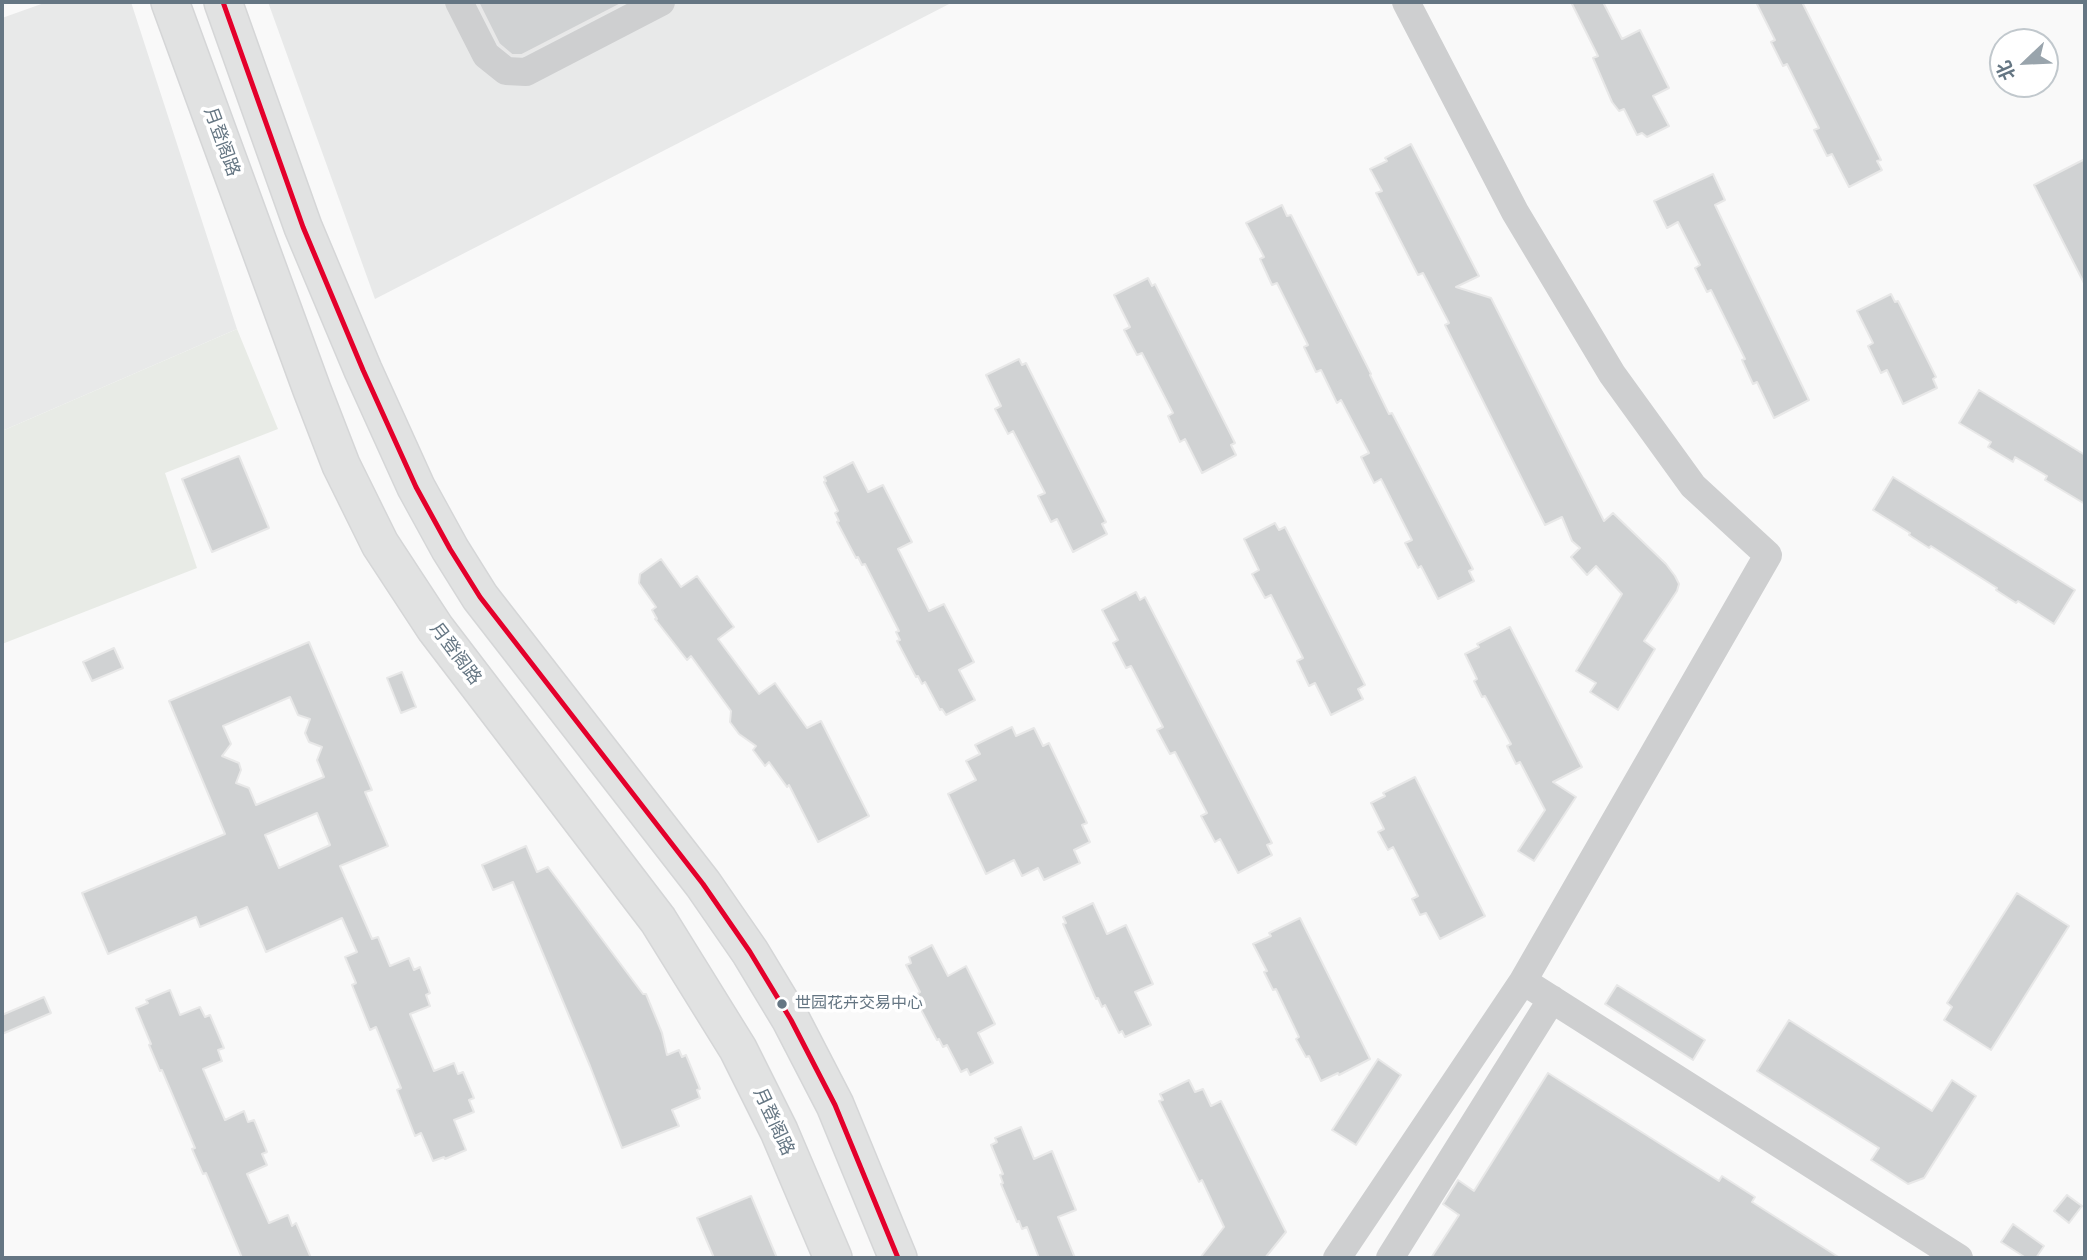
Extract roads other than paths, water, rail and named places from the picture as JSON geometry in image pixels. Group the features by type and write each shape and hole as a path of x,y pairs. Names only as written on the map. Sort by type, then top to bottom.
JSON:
{"main road":[{"name":"月登阁路","path":"170,2 341,466 380,544 435,628 658,920 738,1049 779,1131 832,1258"},
{"path":"223,2 303,227 400,452 444,539 480,597 703,884 750,952 791,1020 835,1105 898,1258"}],"street":[{"path":"459,2 486,55 506,71 526,72 661,2"},
{"path":"1337,1258 1523,981 1768,555 1693,486 1612,374 1515,212 1406,2"},
{"path":"1523,981 1959,1258"},
{"path":"1390,1258 1552,999"}],"place":[{"name":"世园花卉交易中心","path":"782,1004"}]}
